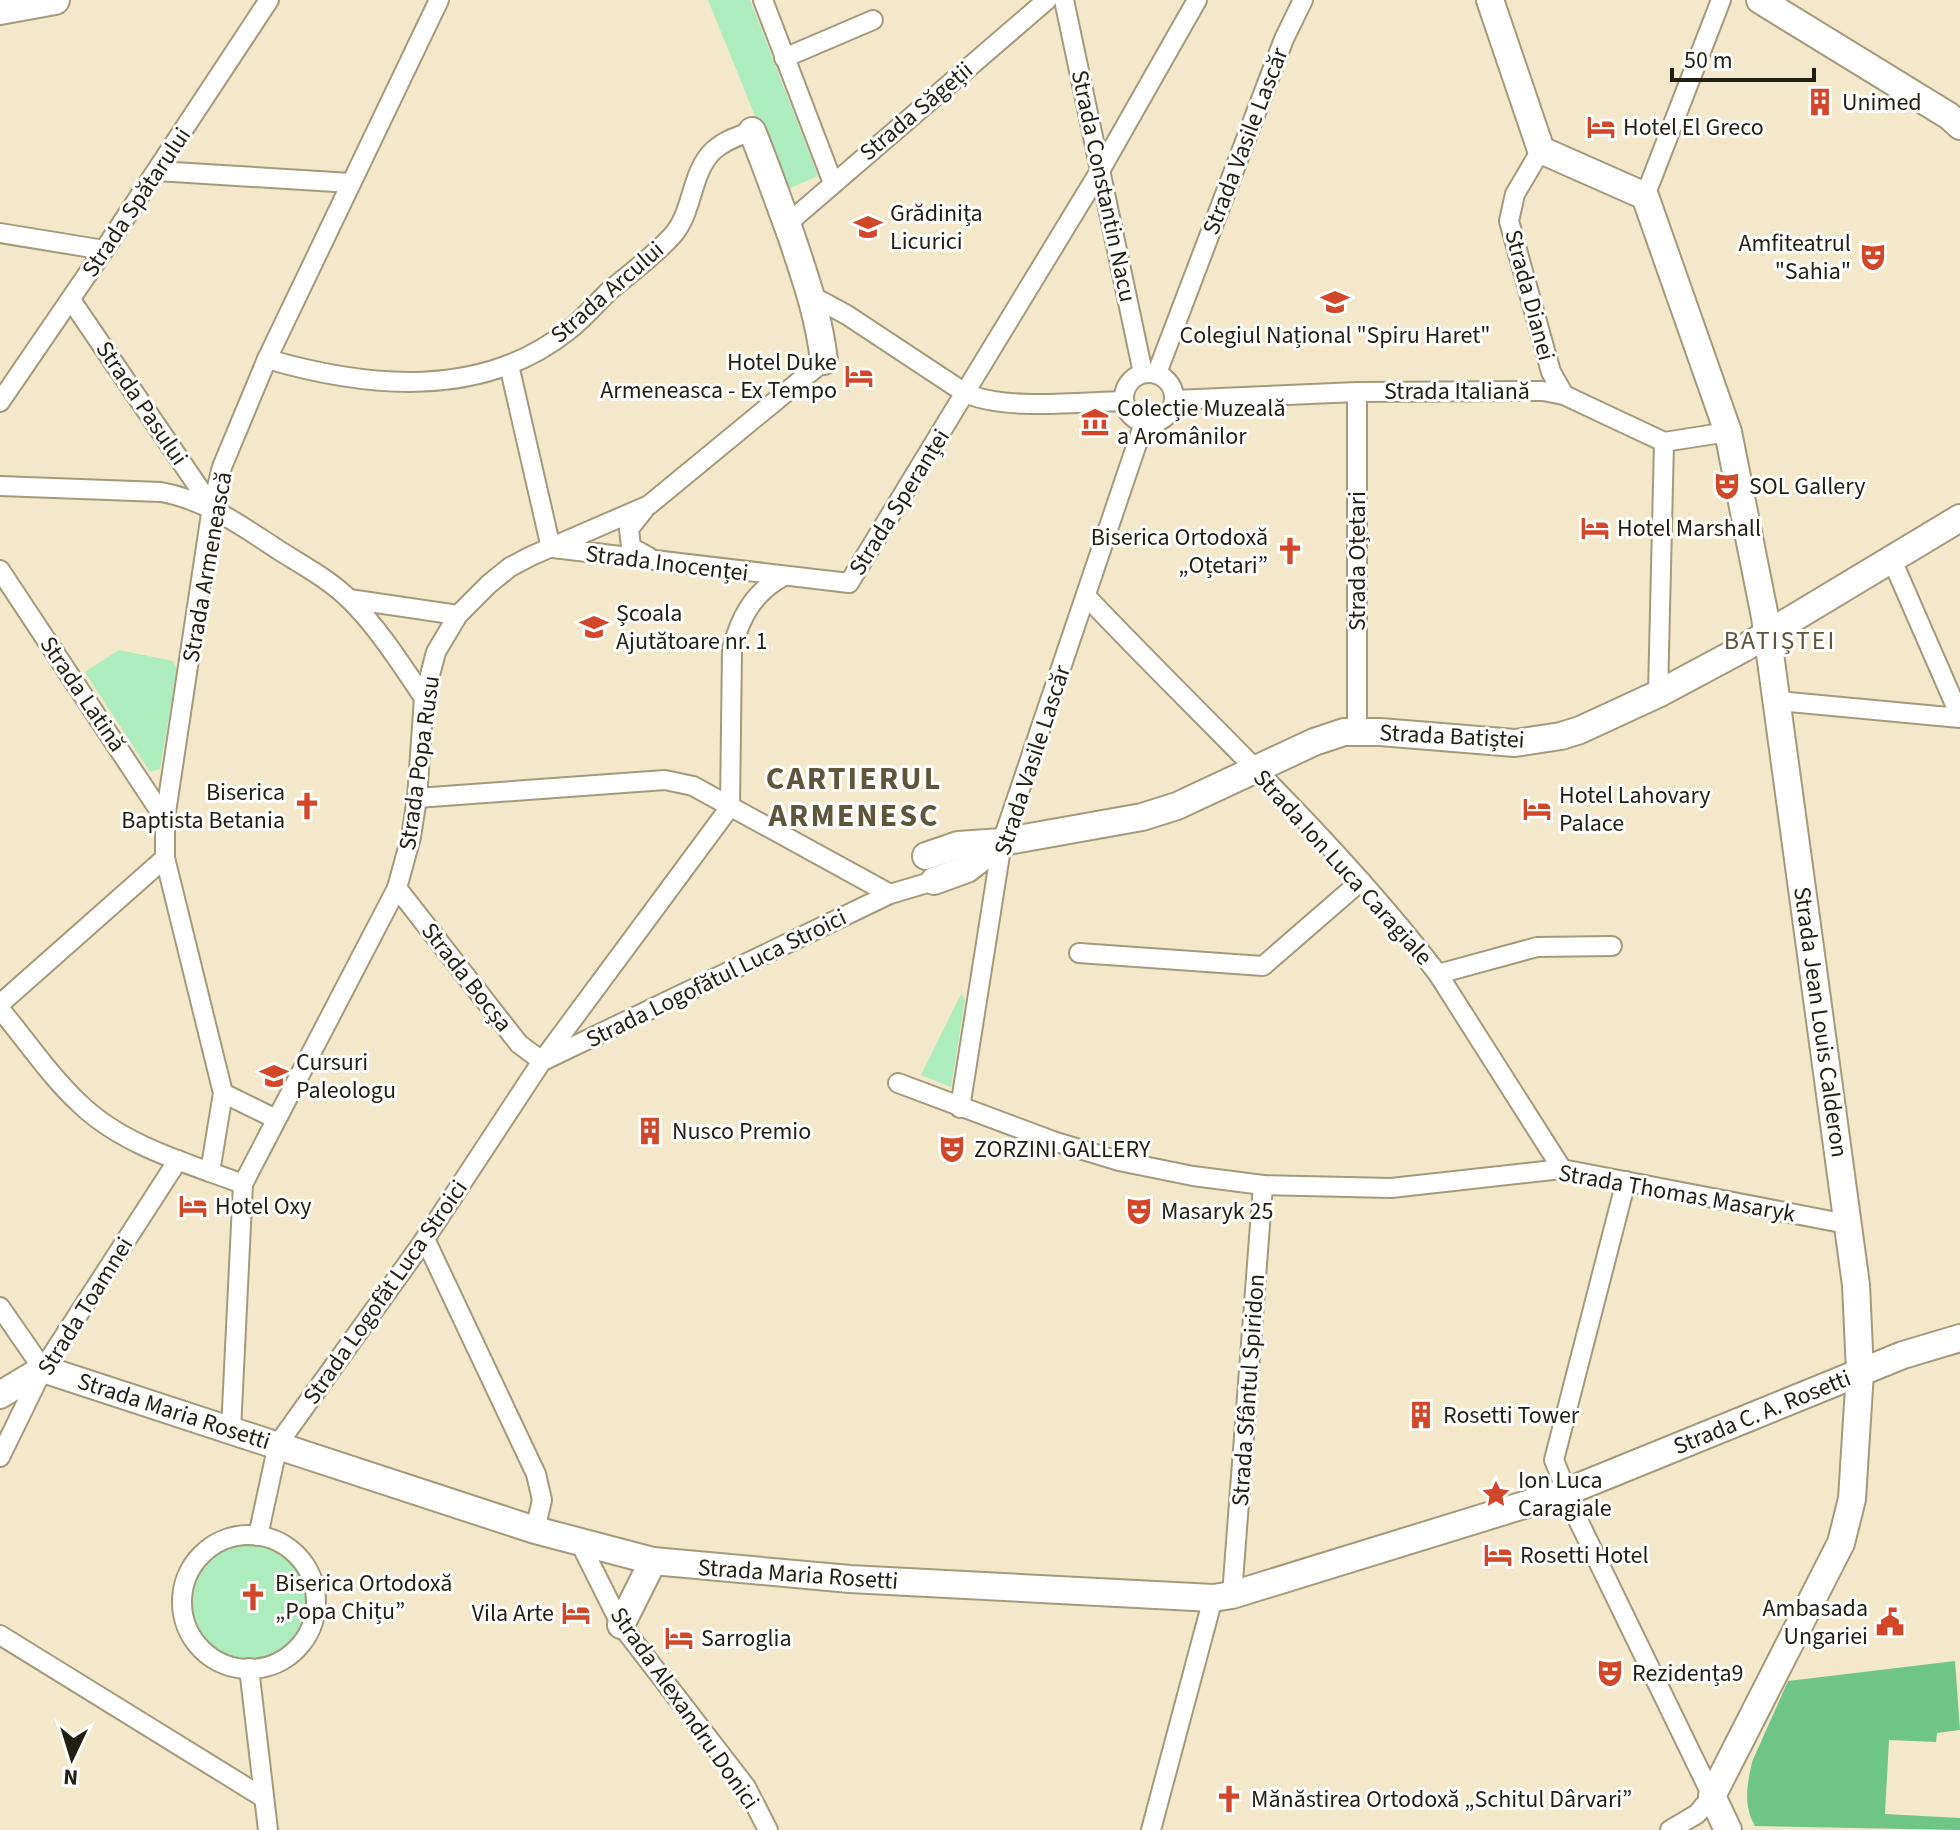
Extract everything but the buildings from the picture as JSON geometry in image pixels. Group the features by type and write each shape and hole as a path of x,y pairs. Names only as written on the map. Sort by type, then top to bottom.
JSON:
{"main road":[{"path":"0,10 55,0"}],"street":[{"name":"Strada Spătarului","path":"0,402 269,0"},
{"name":"Strada Armenească","path":"210,1172 223,1093 165,858 165,819 212,507 222,467 267,359 439,0"},
{"path":"763,0 833,183"},
{"name":"Strada Săgeții","path":"787,224 1047,0"},
{"name":"Strada Constantin Nacu","path":"1064,0 1150,373"},
{"name":"Strada Speranței","path":"782,577 849,583 1101,169 1197,0"},
{"name":"Strada Vasile Lascăr","path":"1150,373 1284,39 1303,0"},
{"path":"1490,0 1541,150 1645,196 1721,0"},
{"path":"1760,0 1949,116 1960,126"},
{"path":"784,58 873,20"},
{"path":"752,131 812,296 824,361"},
{"name":"Strada Arcului","path":"267,359 334,376 394,383 424,383 470,376 509,365 568,330 673,235 687,210 704,162 726,142 752,131"},
{"name":"Strada Dianei","path":"1541,150 1515,194 1509,221 1551,372 1564,395"},
{"path":"157,171 351,183"},
{"name":"Strada Jean Louis Calderon","path":"1645,196 1728,432 1768,634 1856,1285 1860,1372 1852,1499 1841,1543 1712,1796"},
{"path":"0,233 104,250"},
{"path":"812,296 847,315 965,393 1005,403 1124,401"},
{"name":"Strada Pasului","path":"71,300 212,507"},
{"name":"Strada Popa Rusu","path":"243,1184 397,888 411,837 417,798 424,698 436,652 458,615 510,567 649,505 824,361"},
{"path":"509,365 551,548"},
{"path":"1150,373 1170,384 1174,400 1168,415 1161,420 1144,423 1130,414 1124,401 1125,390 1129,382 1150,373"},
{"name":"Strada Italiană","path":"1174,400 1522,389 1564,395 1664,442"},
{"name":"Strada Oțetari","path":"1357,392 1357,731"},
{"name":"Strada Vasile Lascăr","path":"960,1108 1002,842 1144,423"},
{"path":"1658,694 1664,442 1728,432"},
{"path":"0,486 161,492 212,507 349,599 385,641 424,698"},
{"path":"649,505 629,529 631,547 656,561"},
{"name":"Strada Batiștei","path":"930,868 958,845 1002,842 1142,817 1177,806 1322,739 1357,731 1492,743 1536,741 1580,730 1658,694 1768,634 1960,518"},
{"name":"Strada Inocenței","path":"551,548 782,577"},
{"path":"1778,701 1960,717 1892,560"},
{"name":"Strada Latină","path":"0,570 165,819"},
{"path":"542,1061 730,807 732,649 738,628 752,602 761,590 782,577"},
{"name":"Strada Ion Luca Caragiale","path":"1086,596 1242,753 1361,881 1438,974 1562,1169"},
{"path":"349,599 458,615"},
{"path":"417,798 665,780 693,786 898,892"},
{"path":"165,858 0,1007 79,1103 138,1143 243,1184 231,1430"},
{"path":"898,892 930,868"},
{"path":"898,892 930,868"},
{"path":"1079,953 1263,966 1361,881"},
{"name":"Strada Bocșa","path":"397,888 519,1044 542,1061"},
{"name":"Strada Logofătul Luca Stroici","path":"542,1061 898,892"},
{"path":"1438,974 1537,947 1612,946"},
{"name":"Strada Logofăt Luca Stroici","path":"258,1536 278,1444 425,1239 542,1061"},
{"name":"Strada Thomas Masaryk","path":"898,1083 960,1108 1119,1161 1193,1176 1263,1185 1391,1188 1562,1169 1847,1224"},
{"path":"223,1093 276,1119"},
{"name":"Strada Toamnei","path":"0,1457 43,1369 178,1160"},
{"path":"1626,1181 1555,1452 1557,1469 1728,1830"},
{"name":"Strada Sfântul Spiridon","path":"1151,1830 1222,1597 1263,1185"},
{"path":"425,1239 541,1489 542,1500 535,1530"},
{"path":"0,1307 43,1369 0,1395"},
{"name":"Strada C. A. Rosetti","path":"1566,1492 1860,1372 1933,1344 1960,1338"},
{"name":"Strada Maria Rosetti","path":"43,1369 580,1543 653,1561 850,1579 1222,1597 1566,1492"},
{"path":"258,1536 282,1544 301,1560 313,1581 316,1606 310,1631 295,1651 274,1664 249,1668 225,1664 201,1647 186,1622 183,1597 191,1569 207,1550 228,1539 258,1536"},
{"name":"Strada Alexandru Donici","path":"580,1543 621,1625 746,1787 768,1830"},
{"path":"621,1625 653,1561"},
{"path":"0,1635 264,1798"},
{"path":"249,1668 268,1830"},
{"path":"1679,1829 1712,1796"}],"green space":[{"path":"708,0 750,0 818,176 785,190"},
{"path":"119,650 173,661 177,669 160,769 150,772 85,672"},
{"path":"961,994 965,1000 951,1087 921,1075"},
{"path":"250,1544 273,1549 292,1561 304,1580 309,1603 304,1626 292,1645 273,1657 250,1662 227,1657 208,1645 196,1626 191,1603 196,1580 208,1561 227,1549"},
{"path":"1955,1661 1960,1730 1937,1733 1936,1742 1889,1740 1885,1814 1960,1818 1960,1830 1755,1826 1747,1803 1752,1762 1788,1681"}],"place":[{"name":"Unimed","path":"1820,102"},
{"name":"Hotel El Greco","path":"1601,127"},
{"name":"Grădinița Licurici","path":"868,227"},
{"name":"Amfiteatrul \"Sahia\"","path":"1873,257"},
{"name":"Colegiul Național \"Spiru Haret\"","path":"1335,302"},
{"name":"Hotel Duke Armeneasca - Ex Tempo","path":"859,376"},
{"name":"Colecție Muzeală a Aromânilor","path":"1095,422"},
{"name":"SOL Gallery","path":"1727,486"},
{"name":"Hotel Marshall","path":"1595,528"},
{"name":"Biserica Ortodoxă „Oțetari”","path":"1290,551"},
{"name":"Școala Ajutătoare nr. 1","path":"594,627"},
{"name":"Biserica Baptista Betania","path":"307,806"},
{"name":"Hotel Lahovary Palace","path":"1537,809"},
{"name":"Cursuri Paleologu","path":"274,1076"},
{"name":"Nusco Premio","path":"650,1131"},
{"name":"ZORZINI GALLERY","path":"952,1149"},
{"name":"Hotel Oxy","path":"193,1206"},
{"name":"Masaryk 25","path":"1139,1211"},
{"name":"Rosetti Tower","path":"1421,1415"},
{"name":"Ion Luca Caragiale","path":"1496,1494"},
{"name":"Rosetti Hotel","path":"1498,1555"},
{"name":"Biserica Ortodoxă „Popa Chițu”","path":"253,1597"},
{"name":"Vila Arte","path":"576,1613"},
{"name":"Ambasada Ungariei","path":"1890,1622"},
{"name":"Sarroglia","path":"679,1638"},
{"name":"Rezidența9","path":"1610,1673"},
{"name":"Mănăstirea Ortodoxă „Schitul Dârvari”","path":"1229,1799"}],"district":[{"name":"BATIȘTEI","path":"1780,640"},
{"name":"CARTIERUL ARMENESC","path":"854,796"}]}
